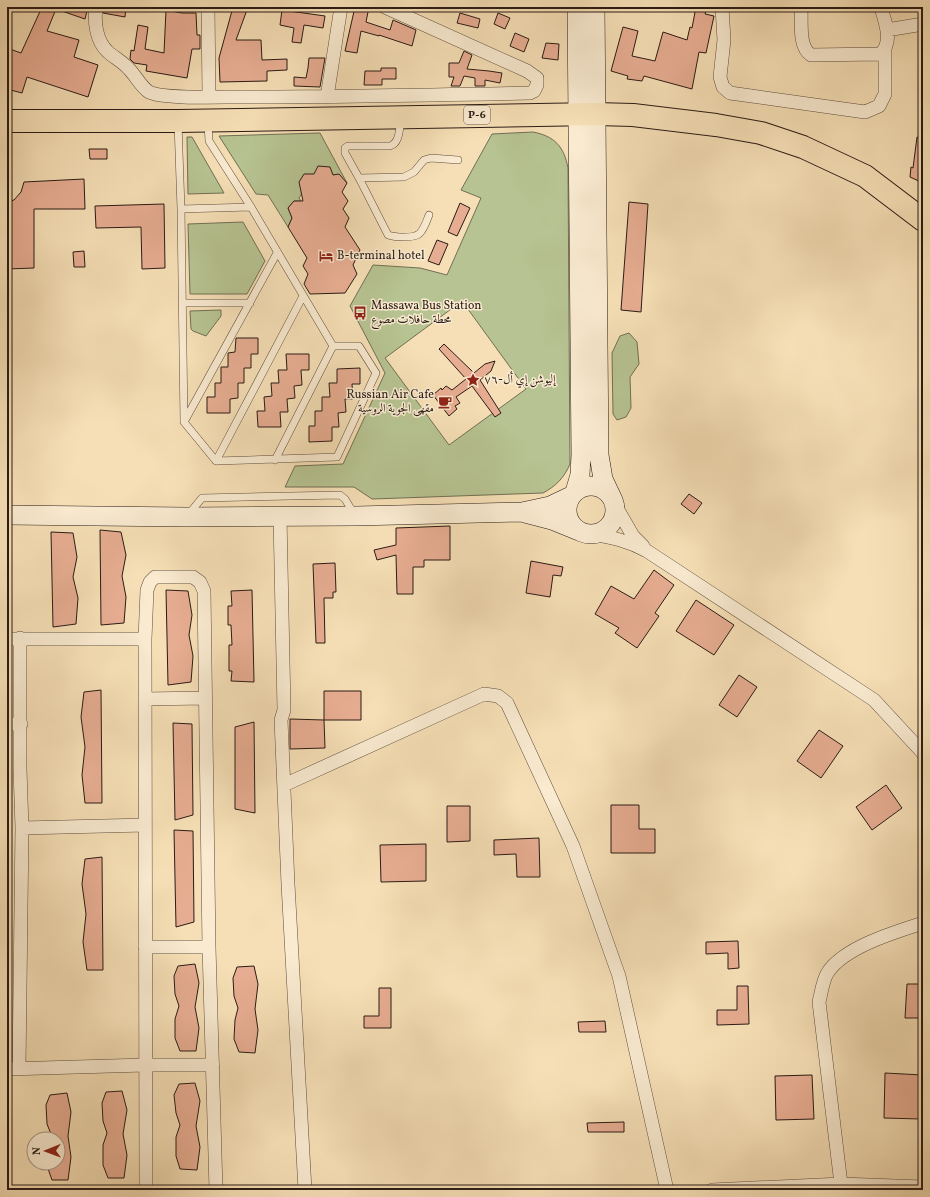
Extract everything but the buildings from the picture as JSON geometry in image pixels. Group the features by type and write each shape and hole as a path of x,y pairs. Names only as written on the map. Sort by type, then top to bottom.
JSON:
{"highway":[{"name":"P-6","path":"7,121 208,120 587,114 633,115 716,125 761,133 803,147 865,176 923,220"}],"street":[{"path":"96,7 95,17 100,41 107,50 126,65 149,92 167,95 209,97 327,97 534,92 537,85 537,78 527,71 405,11 385,7"},
{"path":"208,7 209,97"},
{"path":"327,97 341,7"},
{"path":"576,7 587,114 599,455 603,479 613,501 633,536 647,550"},
{"path":"7,515 186,517 356,516 522,512 550,506 573,494 584,487 595,486 605,490 613,501 615,513 612,523 605,530 600,533 586,533 572,526 568,516 567,506 573,494 580,475 587,114 595,7"},
{"path":"722,7 724,40 720,77 723,87 730,93 865,112 879,106 885,94 885,50 889,40 881,7"},
{"path":"801,7 802,44 806,52 811,55 880,54 885,50"},
{"path":"887,30 923,24"},
{"path":"522,512 552,520 586,533 616,538 647,550 874,700 923,754"},
{"path":"280,516 284,710 281,720 288,892 305,1190"},
{"path":"146,1190 145,639 146,590 150,582 156,577 193,577 200,582 204,591 209,947 216,1190"},
{"path":"20,638 20,769 22,828 14,946 13,1069 145,1065 212,1065"},
{"path":"7,639 145,639"},
{"path":"284,785 484,694 498,696 507,703 573,846 619,976 667,1190"},
{"path":"145,699 205,698"},
{"path":"7,724 21,724"},
{"path":"22,828 145,825"},
{"path":"841,1187 819,1002 827,973 842,957 865,945 889,934 923,924"},
{"path":"145,947 209,947"},
{"path":"712,1190 923,1187"}],"lane":[{"path":"402,116 397,142 394,145 348,146 345,148 346,153 388,235 415,236 420,234 429,215"},
{"path":"178,120 181,209 184,422 216,461"},
{"path":"208,120 209,141 251,207 333,346"},
{"path":"360,178 404,177 414,172 424,160 431,158 458,160"},
{"path":"181,209 251,207"},
{"path":"184,422 277,253"},
{"path":"216,461 303,296"},
{"path":"182,303 250,303"},
{"path":"276,460 333,346"},
{"path":"216,461 337,457 376,373 359,346 333,346"},
{"path":"186,517 202,498 340,496 345,499 356,516"}],"green space":[{"path":"533,132 547,136 561,148 568,168 570,464 565,473 556,484 543,493 372,499 354,487 285,487 295,466 343,464 385,373 350,306 373,265 420,268 447,275 481,198 461,190 492,134","holes":["462,301 526,389 449,445 385,358"]},
{"path":"320,133 347,183 333,175 329,167 314,174 299,198 301,201 294,201 288,208 292,218 288,227 268,195 256,194 219,136"},
{"path":"187,137 192,137 224,193 188,194"},
{"path":"243,222 265,261 247,294 190,294 188,224"},
{"path":"221,310 221,316 206,336 191,329 190,311"},
{"path":"629,333 637,342 639,364 630,377 631,408 626,417 617,420 613,414 612,353 620,336"}],"place":[{"name":"B-terminal hotel","path":"326,256"},
{"name":"Massawa Bus Station محطة حافلات مصوع","path":"360,313"},
{"name":"إليوشن إي أل-٧٦","path":"473,380"},
{"name":"Russian Air Cafe مقهى الجوية الروسية","path":"445,402"}]}
